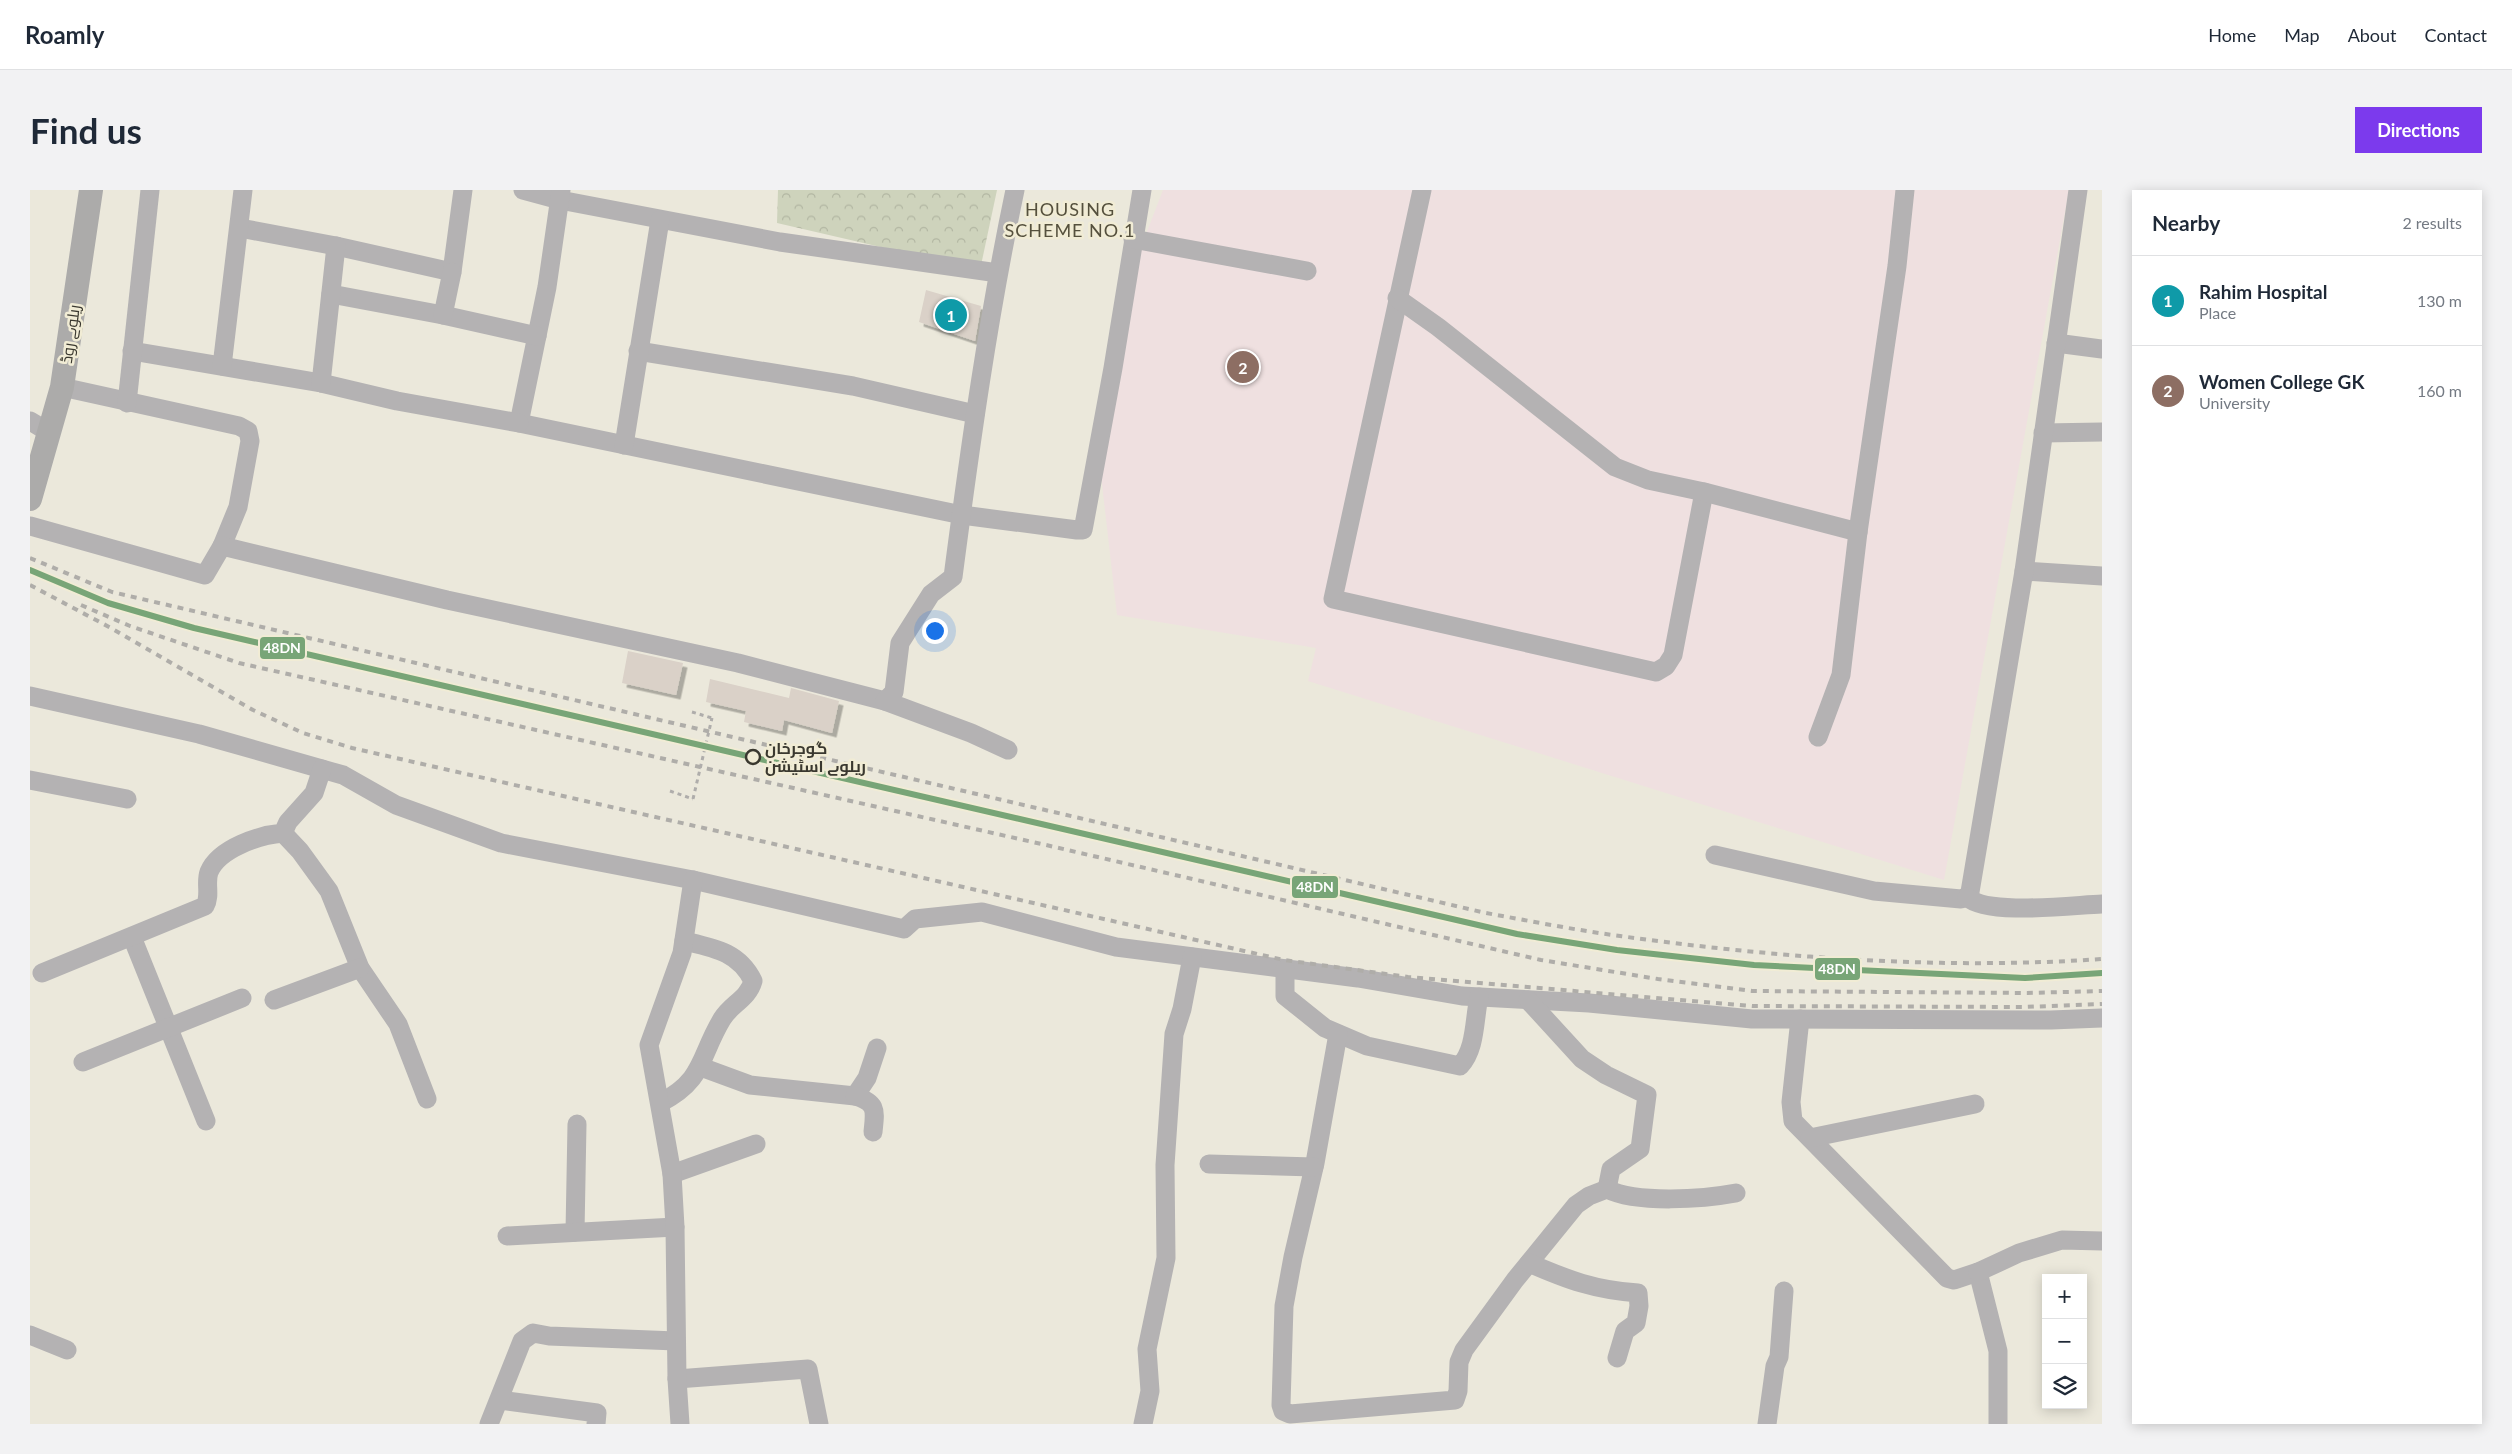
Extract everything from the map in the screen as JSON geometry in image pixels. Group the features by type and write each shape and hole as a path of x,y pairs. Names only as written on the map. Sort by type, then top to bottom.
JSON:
{"main road":[{"name":"ریلوے روڈ","path":"30,500 40,427 62,387 91,190"}],"street":[{"path":"127,403 150,190"},
{"path":"222,366 240,228 243,190"},
{"path":"444,315 463,190"},
{"path":"523,190 561,195 660,220 780,242 998,273"},
{"path":"885,701 894,692 900,642 931,594 954,577 975,414 998,273 1015,190"},
{"path":"132,351 321,383 962,514 1083,530 1113,368 1142,190"},
{"path":"1422,190 1333,599 1656,672 1666,666 1673,655 1704,492"},
{"path":"1818,737 1841,675 1858,532 1905,190"},
{"path":"1968,897 2024,571 2078,190"},
{"path":"519,423 547,287 561,195"},
{"path":"624,445 660,220"},
{"path":"240,228 336,246 452,272"},
{"path":"1133,239 1307,270"},
{"path":"321,383 336,246"},
{"path":"331,294 444,315 537,336"},
{"path":"1397,298 1438,327 1615,467 1648,480 1704,492 1858,532"},
{"path":"2056,344 2102,349"},
{"path":"638,351 853,386 975,414"},
{"path":"30,526 206,575 222,546 238,507 250,441 248,431 239,426 127,403 62,387"},
{"path":"2043,433 2102,432"},
{"path":"222,546 447,600 738,663 885,701 971,733 1008,750"},
{"path":"2024,571 2102,576"},
{"path":"30,696 199,734 343,775 396,805 501,843 693,880 904,929 915,919 982,912 1116,947 1479,997 1589,1003 1752,1019 2051,1020 2102,1018"},
{"path":"284,833 288,822 314,794 322,769"},
{"path":"30,780 126,799"},
{"path":"42,973 204,906 208,900 208,874 213,865 223,856 256,840 284,833"},
{"path":"284,833 300,850 329,892 360,968 398,1024 427,1098"},
{"path":"1715,855 1874,891 1954,899 1968,897"},
{"path":"680,1424 677,1379 675,1227 672,1174 649,1045 682,953 693,880"},
{"path":"1968,897 1974,904 1993,908 2102,904"},
{"path":"132,937 170,1027 206,1121"},
{"path":"660,1103 688,1085 701,1067 722,1018 750,992 753,982 742,963 729,953 684,941"},
{"path":"1143,1424 1150,1391 1148,1349 1166,1258 1165,1165 1174,1034 1182,1009 1192,957"},
{"path":"274,1000 360,968"},
{"path":"1285,969 1285,996 1325,1028 1367,1046 1460,1066 1467,1058 1472,1041 1473,1021 1479,997"},
{"path":"83,1062 242,998"},
{"path":"1528,1000 1582,1059 1606,1075 1647,1095 1640,1149 1611,1169 1607,1190"},
{"path":"1800,1019 1792,1110 1793,1121 1947,1278 1954,1280 1978,1272 2019,1253 2062,1240 2102,1241"},
{"path":"1338,1034 1314,1167 1292,1257 1284,1306 1281,1363 1283,1411 1290,1414 1312,1419 1455,1400 1458,1391 1459,1362 1464,1350 1529,1263 1576,1205 1589,1196 1607,1190 1639,1198 1717,1197 1736,1193"},
{"path":"855,1096 867,1078 877,1048"},
{"path":"701,1067 750,1085 855,1096 868,1100 872,1104 874,1120 872,1132"},
{"path":"1810,1138 1975,1104"},
{"path":"575,1232 577,1124"},
{"path":"672,1174 756,1144"},
{"path":"1209,1164 1314,1167"},
{"path":"507,1236 675,1227"},
{"path":"1529,1263 1573,1282 1598,1289 1638,1293 1639,1306 1636,1323 1625,1331 1617,1358"},
{"path":"1978,1272 1998,1351 1998,1424"},
{"path":"1767,1424 1775,1366 1779,1357 1784,1291"},
{"path":"489,1424 522,1341 533,1333 549,1336 676,1341"},
{"path":"30,1335 67,1350"},
{"path":"677,1379 808,1369 819,1424"},
{"path":"500,1400 597,1413 596,1424"}],"path":[{"path":"670,791 693,799 712,718 692,712"}],"shaded area":[{"path":"1163,190 2069,190 1944,880 1308,681 1316,648 1117,615 1098,449 1126,286"}],"green space":[{"path":"778,190 997,190 980,270 777,223"}],"building":[{"path":"926,290 981,306 975,341 919,322"},
{"path":"628,651 683,663 676,695 622,683"},
{"path":"710,679 789,698 791,688 839,701 832,733 784,720 782,731 744,722 746,711 706,702"}],"railway":[{"path":"30,558 112,592 1486,913 1620,936 1800,956 1861,960 1982,963 2102,959"},
{"path":"30,585 111,628 253,710 303,733 352,748 1284,960 1408,977 1752,1006 2024,1007 2102,1004"},
{"path":"81,605 130,626 239,663 1046,845 1541,960 1658,979 1752,991 2027,993 2102,991"}],"transit line":[{"name":"48DN","path":"30,570 108,603 194,628 1517,934 1617,950 1754,965 2025,978 2102,973"}],"place":[{"name":"Rahim Hospital","path":"951,315"},
{"name":"Women College GK","path":"1243,367"},
{"name":"گوجرخان ریلوے اسٹیشن","path":"753,757"}],"district":[{"name":"HOUSING SCHEME NO.1","path":"1070,220"}]}
